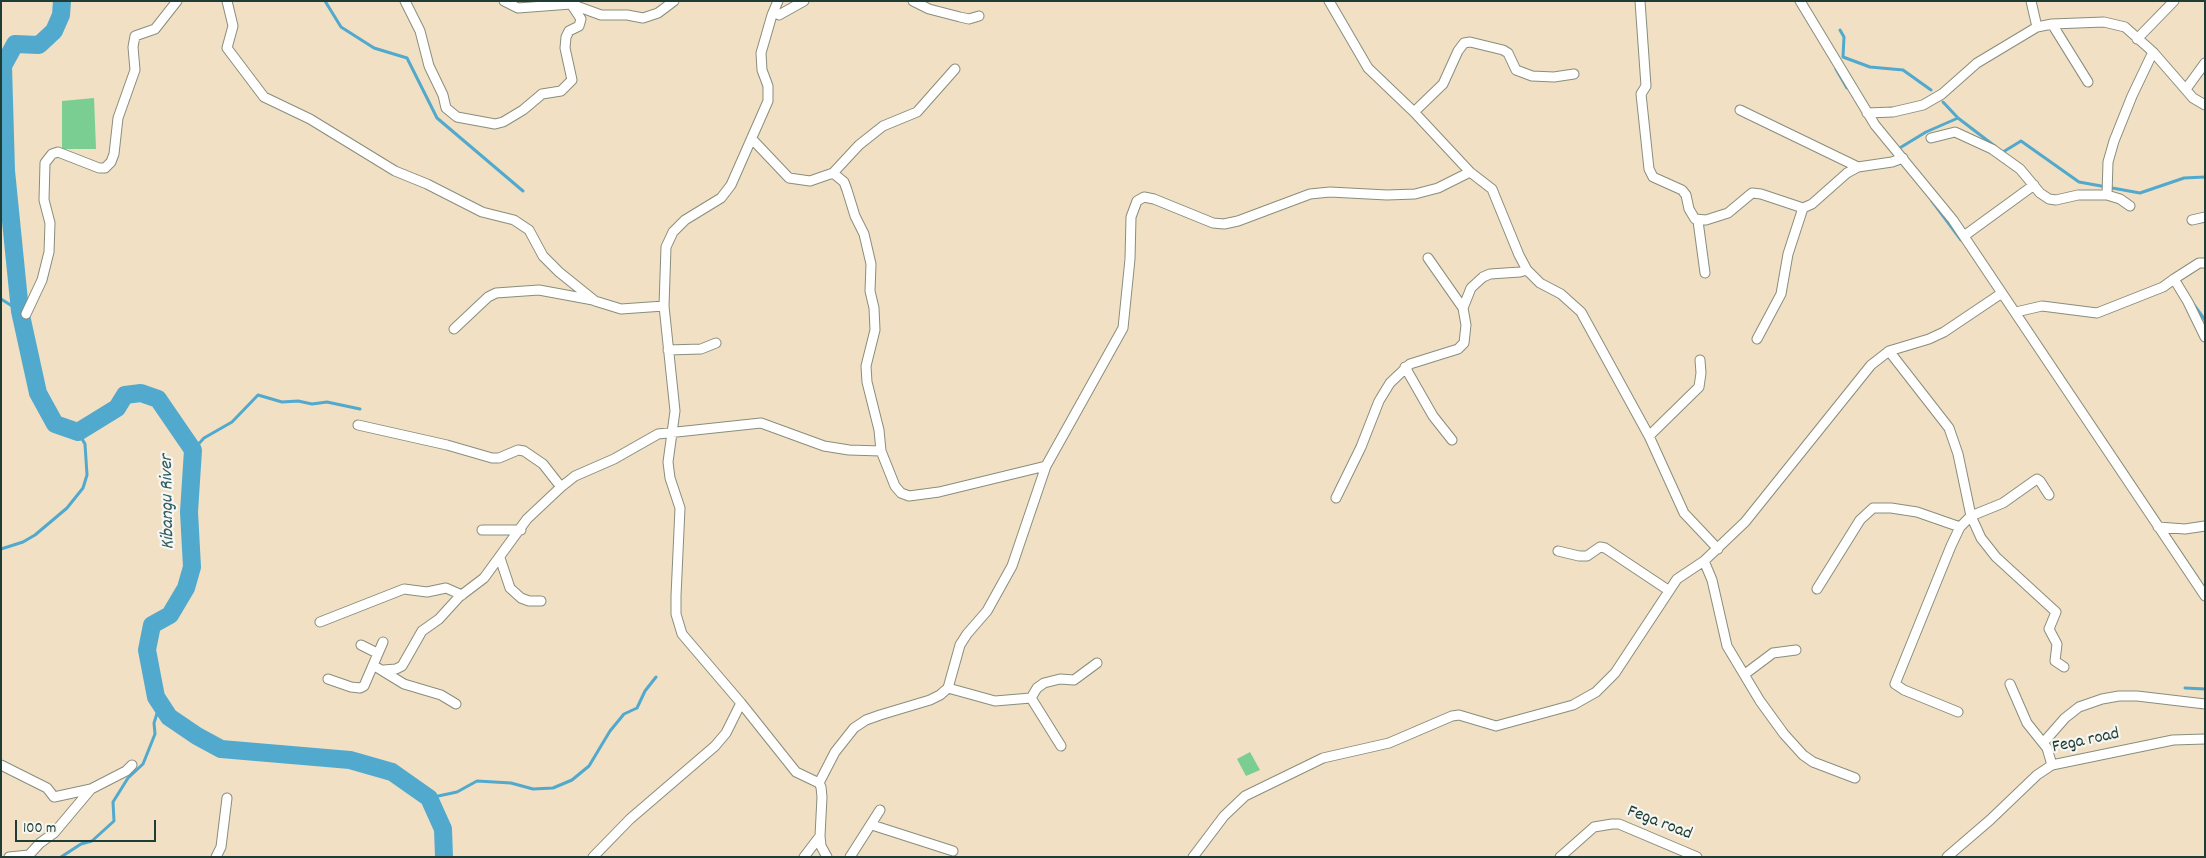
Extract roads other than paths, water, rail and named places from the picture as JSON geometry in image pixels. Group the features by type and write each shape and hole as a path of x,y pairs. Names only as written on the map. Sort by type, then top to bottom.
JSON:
{"street":[{"path":"26,314 42,280 49,252 50,223 44,200 45,163 52,154 58,152 99,168 105,168 111,162 114,154 118,118 135,70 133,46 135,36 155,29 177,1"},
{"path":"227,1 233,26 227,48 260,94 310,119 395,171 427,184 482,212 514,220 529,230 543,256 558,272 595,301"},
{"path":"405,1 420,31 429,66 443,94 446,108 457,117 495,124 523,110 542,94 561,90 572,80 565,48 566,37 569,30 579,26 581,19 571,4"},
{"path":"504,1 518,8 571,4 601,15 627,15 643,18 658,13 674,1"},
{"path":"778,1 761,53 762,70 768,86 768,101 752,139 727,193 685,220 673,232 666,247 664,306 673,386 673,432 668,462 670,478 680,508 676,568 678,625 691,647 741,704 796,772 819,783 822,797 821,846 827,857"},
{"path":"779,15 804,1"},
{"path":"912,1 929,9 960,17 969,19 979,16"},
{"path":"1329,1 1368,68 1414,112 1470,172 1492,189 1527,270 1540,282 1561,294 1581,312 1649,436 1684,513 1718,549"},
{"path":"1640,1 1646,86 1641,94 1649,168 1653,177 1682,190 1689,209 1698,221 1705,273"},
{"path":"1800,1 1867,113 1964,236 2016,312 2052,371 2205,596"},
{"path":"2031,1 2037,28"},
{"path":"2137,39 2174,1"},
{"path":"1867,113 1882,114 1923,105 1942,94 1977,62 2037,28 2052,24 2104,22 2126,27 2153,52 2193,98 2205,105"},
{"path":"2052,24 2088,82"},
{"path":"1414,112 1422,102 1443,84 1464,42 1503,50 1508,53 1516,70 1532,76 1554,77 1574,74"},
{"path":"2107,195 2108,162 2114,141 2132,96 2153,52"},
{"path":"2186,89 2205,63"},
{"path":"752,139 789,178 810,181 833,173 859,145 883,126 917,112 955,69"},
{"path":"1740,110 1858,167"},
{"path":"1931,138 1954,132 1992,149 2020,169 2045,197 2056,200 2078,195 2107,195 2120,199 2130,206"},
{"path":"1698,221 1728,213 1752,193 1761,194 1803,208 1812,204 1847,173 1858,167 1892,162 1903,158"},
{"path":"819,783 835,752 854,728 866,720 930,700 948,688 960,645 987,611 1012,566 1046,466 1123,328 1130,259 1131,217 1137,201 1144,197 1154,199 1213,224 1224,224 1238,221 1310,194 1330,192 1387,195 1415,194 1438,188 1470,172"},
{"path":"833,173 844,182 848,190 854,216 864,234 871,264 870,291 874,308 875,330 866,366 867,382 877,420 881,451 895,486 901,493 909,496 939,492 1046,466"},
{"path":"1964,236 2034,186"},
{"path":"1757,339 1781,294 1788,254 1803,208"},
{"path":"2192,220 2205,217"},
{"path":"1336,498 1379,401 1390,383 1416,360 1458,349 1464,343 1466,325 1463,308 1428,258"},
{"path":"2016,312 2042,306 2097,313 2164,287 2199,263 2205,263"},
{"path":"1463,308 1471,288 1483,277 1490,274 1527,270"},
{"path":"2174,279 2188,302 2205,337"},
{"path":"454,329 488,297 496,293 540,290 595,301 621,309 664,306"},
{"path":"1193,857 1224,816 1245,796 1323,758 1390,743 1452,716 1459,715 1496,726 1555,711 1596,692 1615,673 1668,590 1683,573 1704,561 1745,522 1871,366 1890,351 1929,339 1944,332 2002,293"},
{"path":"668,350 701,350 716,343"},
{"path":"1890,351 1936,409 1951,433 1958,454 1971,516 1981,538 1996,557 2056,612 2049,632 2057,644 2055,662 2064,667"},
{"path":"1649,436 1699,387 1702,374 1700,360"},
{"path":"1405,368 1433,416 1452,440"},
{"path":"384,670 396,669 402,666 422,631 439,619 462,595 484,578 521,530 527,519 561,487 575,476 614,459 658,434 761,423 824,446 848,450 881,451"},
{"path":"358,425 447,444 492,458 499,458 518,450 524,451 543,464 561,487"},
{"path":"1958,712 1904,690 1895,684 1960,527 1971,516 2002,503 2037,479 2049,496"},
{"path":"1816,589 1860,520 1873,508 1890,508 1917,512 1960,527"},
{"path":"2158,527 2185,529 2205,526"},
{"path":"482,530 521,530"},
{"path":"1558,551 1587,556 1600,547 1605,548 1668,590"},
{"path":"500,558 510,588 521,598 529,601 541,601"},
{"path":"1704,561 1712,580 1728,646 1760,701 1798,751 1813,762 1855,778"},
{"path":"320,622 333,615 404,589 427,592 446,588 462,595"},
{"path":"328,679 360,688 364,686 377,653 384,642"},
{"path":"361,645 377,653"},
{"path":"1744,674 1773,653 1796,650"},
{"path":"1031,698 1037,688 1044,683 1060,679 1074,680 1098,663"},
{"path":"373,665 404,684 441,695 456,704"},
{"path":"2010,684 2027,723 2050,753 2052,765"},
{"path":"948,688 995,701 1031,698"},
{"path":"2044,743 2065,718 2079,708 2102,699 2119,696 2137,696 2205,704"},
{"path":"1031,698 1060,746"},
{"path":"593,857 630,819 715,746 726,733 741,704"},
{"name":"Fega road","path":"1947,857 1990,820 2037,775 2052,765 2173,740 2205,739"},
{"path":"1,765 47,788 54,797 91,789 126,771 132,765"},
{"path":"10,857 29,855 40,843 54,833 91,789"},
{"path":"216,857 221,847 227,798"},
{"path":"850,857 880,810"},
{"name":"Fega road","path":"1560,857 1594,827 1619,824 1697,857"},
{"path":"872,825 953,851"},
{"path":"804,857 820,836"}],"waterway":[{"name":"Kibangu River","path":"62,1 61,15 54,31 39,45 15,44 3,66 6,171 20,311 38,393 55,424 78,432 117,408 125,395 141,393 158,399 193,450 189,512 192,567 186,588 170,615 152,625 147,650 156,697 169,717 197,736 221,749 350,760 392,772 429,798 443,829 444,857"},
{"path":"325,1 341,27 374,48 407,58 437,118 523,191"},
{"path":"1840,30 1844,37 1843,57 1870,67 1903,70 1931,90"},
{"path":"1836,69 1847,88"},
{"path":"1943,102 1958,118"},
{"path":"1898,149 1926,132 1958,118 1996,147"},
{"path":"2001,151 2003,152 2021,141 2079,182 2140,193 2184,178 2205,177"},
{"path":"1932,201 1961,240"},
{"path":"1,299 20,311"},
{"path":"2194,305 2205,320"},
{"path":"193,450 204,438 232,422 258,395 282,402 298,401 312,404 327,402 360,409"},
{"path":"1,549 23,542 35,535 67,508 83,488 87,475 85,444 78,432"},
{"path":"429,798 457,792 477,781 511,783 533,789 553,788 572,780 589,766 610,731 624,714 637,708 645,691 656,677"},
{"path":"2185,688 2205,689"},
{"path":"61,857 81,844 92,841 114,821 113,802 128,778 143,764 155,734 154,723 160,704"}]}
